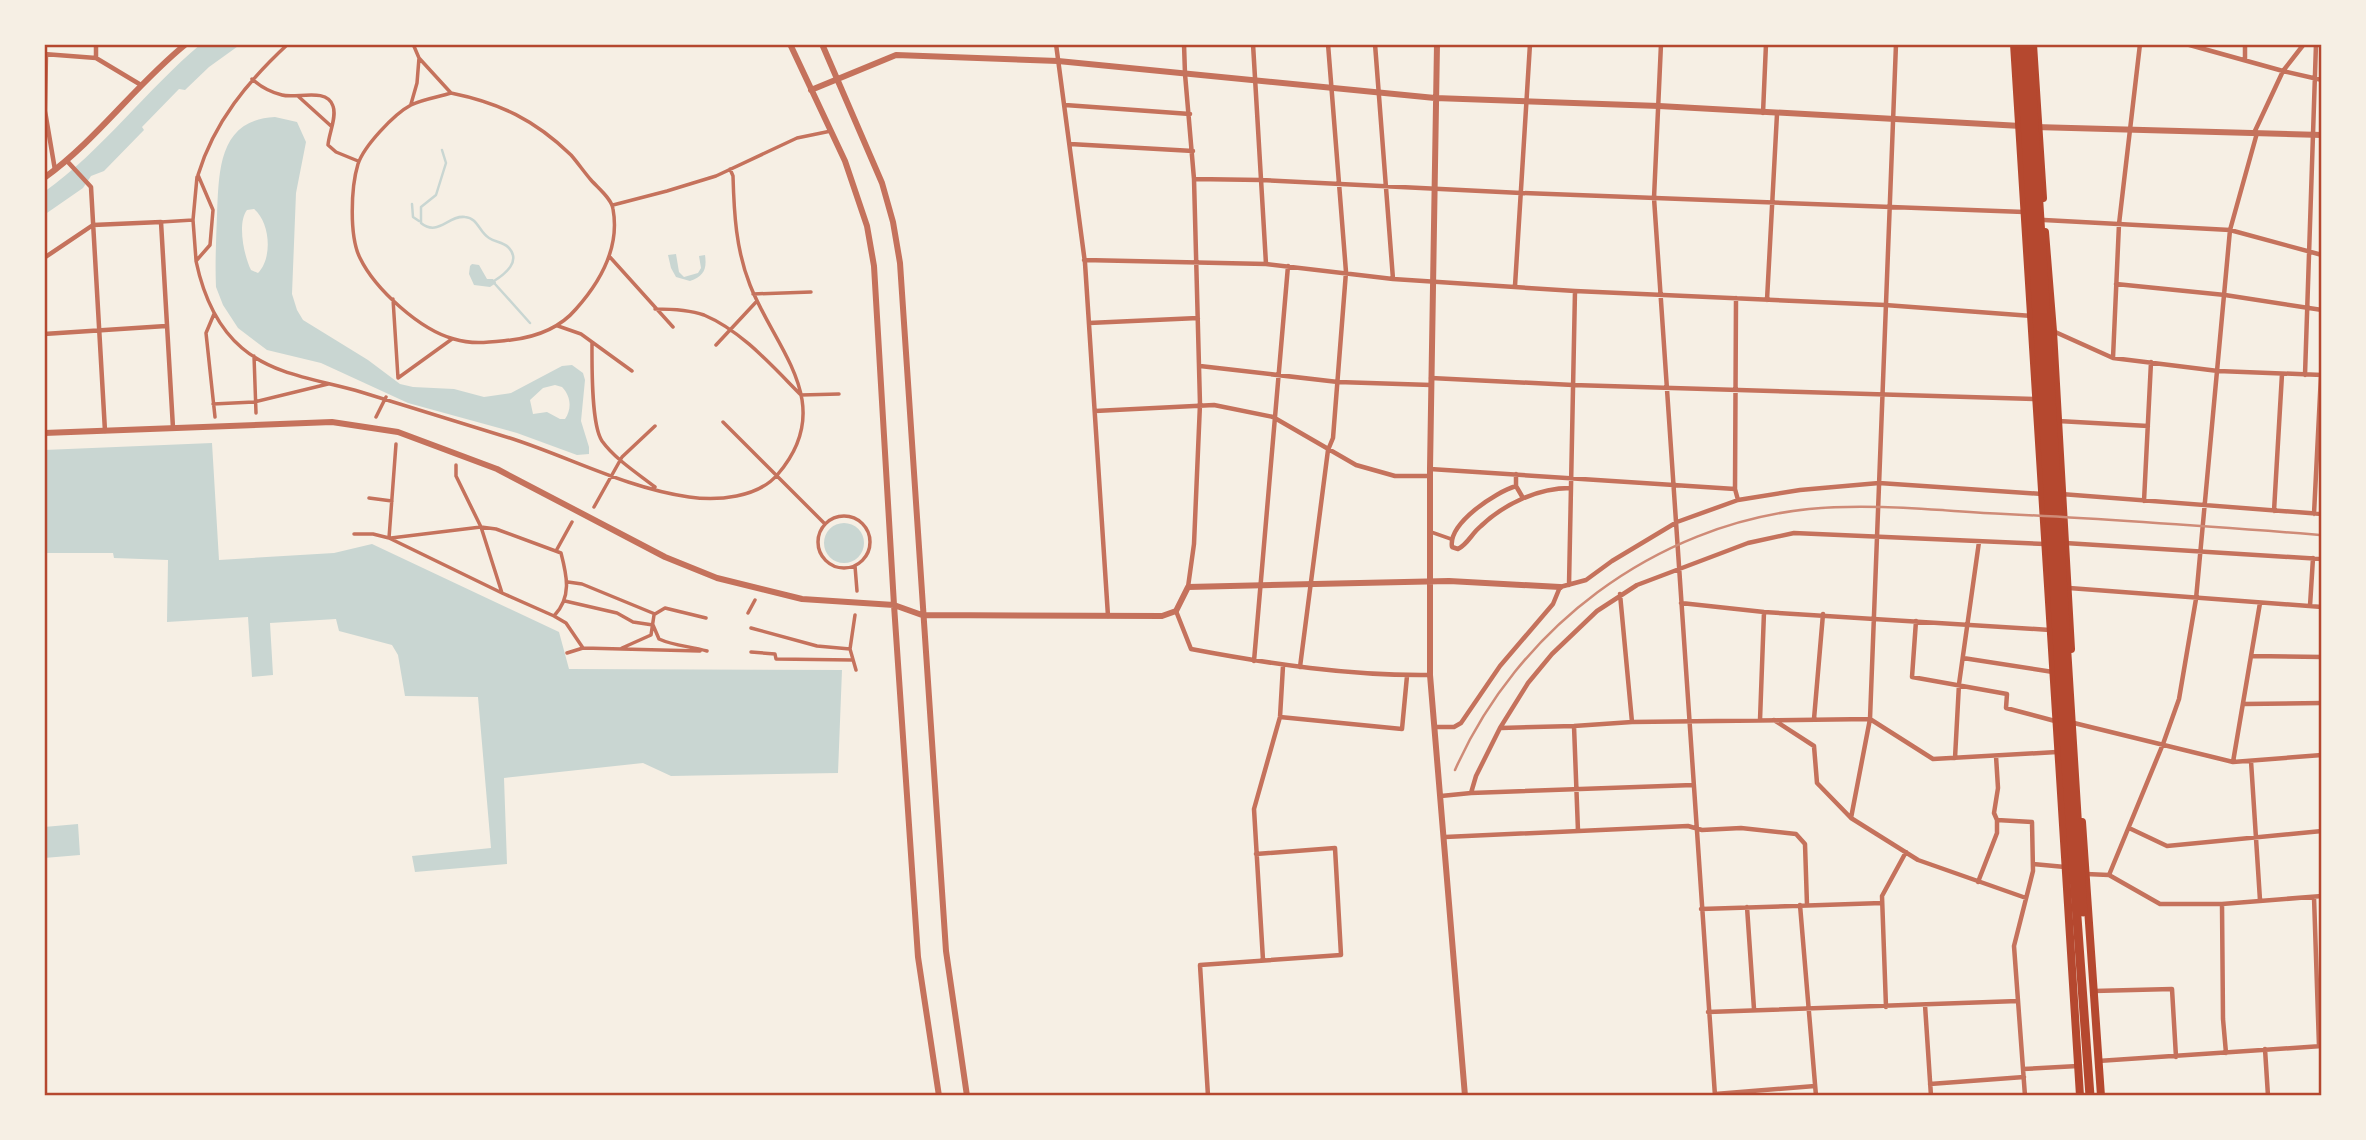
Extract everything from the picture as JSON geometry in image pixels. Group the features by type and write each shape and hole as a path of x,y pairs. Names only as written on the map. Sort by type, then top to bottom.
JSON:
{"highway":[{"path":"2014,44 2034,398 2080,1096"},
{"path":"2020,44 2060,684 2090,1096"},
{"path":"2031,44 2053,331 2074,723 2101,1096"},
{"path":"2031,44 2095,1096"}],"street":[{"path":"96,44 96,58"},
{"path":"44,178 67,161 141,85 186,44"},
{"path":"288,44 241,91 220,122 205,152 198,175 192,220 197,261 204,292 227,333 244,350 278,370 385,399 516,440 610,475 690,497 726,498 761,488 777,475 798,438 802,425 801,395 790,360 753,294 743,267 730,169"},
{"path":"413,44 419,58 451,93"},
{"path":"790,44 857,193 867,226 874,266 918,957 939,1096"},
{"path":"821,44 882,183 893,222 900,263 946,951 967,1096"},
{"path":"1056,44 1084,260 1108,616"},
{"path":"44,433 332,422 398,432 497,469 665,557 718,578 802,599 894,605 922,615 1162,616 1176,611 1188,587 1194,544 1200,404 1193,151 1184,44"},
{"path":"1253,44 1266,264"},
{"path":"1300,667 1328,450 1333,438 1346,272 1328,44"},
{"path":"1375,44 1393,279"},
{"path":"1437,44 1431,381 1430,675 1465,1096"},
{"path":"1515,286 1530,44"},
{"path":"1661,44 1654,198 1715,1095 1815,1086"},
{"path":"1763,113 1766,44"},
{"path":"1851,818 1870,719 1896,44"},
{"path":"2113,358 2119,223 2140,44"},
{"path":"2186,44 2319,79"},
{"path":"2245,44 2245,61"},
{"path":"2109,874 2179,699 2196,598 2230,230 2255,133 2283,71 2304,44"},
{"path":"2305,375 2314,134 2319,79 2316,44"},
{"path":"55,170 45,120 45,54 96,58 141,85"},
{"path":"811,90 896,55 1058,61 1435,98 1660,106 2039,128 2322,135"},
{"path":"411,106 417,83 419,58"},
{"path":"253,79 262,88 283,96 319,94 326,97 333,106 328,145 336,152 359,161"},
{"path":"451,93 486,101 546,132 573,158 613,205 615,226 610,256 590,293 558,326 527,339 473,343 452,339 428,329 373,278 359,256 353,214 359,161 379,133 411,106 451,93"},
{"path":"299,97 331,126"},
{"path":"1065,105 1190,114"},
{"path":"1767,300 1777,114"},
{"path":"613,205 667,191 730,169 797,138 831,131"},
{"path":"1070,144 1193,151"},
{"path":"67,161 91,187 104,430"},
{"path":"197,261 210,245 214,225 211,202 200,185 198,175"},
{"path":"1194,179 2024,212"},
{"path":"44,258 93,225 192,220"},
{"path":"2044,220 2230,230 2322,255"},
{"path":"161,222 173,429"},
{"path":"610,256 673,327"},
{"path":"1084,260 1266,264 1393,279 2031,315 2053,331 2113,358 2218,371 2321,375 2321,428 2314,514"},
{"path":"1254,661 1288,267"},
{"path":"2116,284 2225,295 2322,310"},
{"path":"1569,585 1575,290"},
{"path":"753,294 811,292"},
{"path":"393,297 398,378 452,339"},
{"path":"1736,298 1735,489 1738,500"},
{"path":"716,345 757,301"},
{"path":"655,309 695,312 729,330 761,356 801,395 838,394"},
{"path":"215,314 206,333 215,417"},
{"path":"1089,323 1198,318"},
{"path":"44,334 166,326"},
{"path":"558,326 581,334 632,372"},
{"path":"592,343 597,430 601,440 658,490"},
{"path":"254,356 256,413"},
{"path":"2144,502 2151,362"},
{"path":"1199,366 1338,382 1431,381 2034,398"},
{"path":"2274,511 2283,374"},
{"path":"214,404 254,402 329,384"},
{"path":"376,417 385,399"},
{"path":"1095,411 1200,404 1273,417 1356,465 1395,476 1430,473 1516,474 1735,489"},
{"path":"2057,421 2148,426"},
{"path":"723,422 825,524"},
{"path":"594,506 621,458 655,426"},
{"path":"389,538 397,444"},
{"path":"456,465 456,476 481,527 502,593"},
{"path":"1516,474 1516,486 1523,498"},
{"path":"1188,587 1449,581 1560,587 1586,580 1677,522 1738,500 1800,490 1879,483 2322,514"},
{"path":"1516,486 1491,498 1470,515 1456,530 1451,539 1452,547 1458,549 1464,546 1480,526 1523,498 1548,490 1570,488"},
{"path":"369,498 392,500"},
{"path":"838,517 853,518 860,522 869,533 870,547 867,555 855,566 838,567 823,557 818,540 825,524 838,517"},
{"path":"556,551 572,522"},
{"path":"860,522 871,522"},
{"path":"389,538 481,527 496,529 561,553 568,582 565,601 554,616"},
{"path":"1431,532 1451,539"},
{"path":"1471,793 1476,776 1500,728 1528,683 1552,654 1597,611 1620,594 1748,543 1794,533 1876,535 1979,542 2200,550 2322,559"},
{"path":"354,534 373,534 389,538 554,616 566,623 583,648"},
{"path":"1955,758 1959,684 1979,542"},
{"path":"2310,606 2313,558"},
{"path":"855,566 857,591"},
{"path":"568,582 582,584 654,614"},
{"path":"1434,727 1454,727 1461,723 1500,666 1553,604 1560,587"},
{"path":"2068,588 2322,607"},
{"path":"1620,594 1632,722"},
{"path":"748,613 755,600"},
{"path":"565,601 617,612 632,622 653,625"},
{"path":"1681,603 1763,612 2050,630"},
{"path":"2233,762 2260,603"},
{"path":"654,614 665,608 706,618"},
{"path":"1176,611 1191,649 1283,666 1407,676 1430,675"},
{"path":"1760,720 1763,612"},
{"path":"620,649 651,635 654,614"},
{"path":"1814,719 1823,614"},
{"path":"855,615 850,649 856,670"},
{"path":"1916,621 1912,677 2007,694 2007,708 2056,721"},
{"path":"567,653 583,648 707,651 689,645 671,645 659,639 653,625"},
{"path":"751,628 817,646 850,649"},
{"path":"751,652 775,654 776,659 853,660"},
{"path":"2251,656 2322,657"},
{"path":"1963,659 2053,672"},
{"path":"1263,960 1254,810 1280,717 1283,666"},
{"path":"1280,717 1402,729 1407,676"},
{"path":"2243,704 2322,703"},
{"path":"1500,728 1632,722 1870,719 1933,760 2057,752"},
{"path":"1773,720 1814,746 1817,783 1851,818 1918,860 2026,898"},
{"path":"2074,723 2233,762 2322,755"},
{"path":"1574,726 1578,831"},
{"path":"1978,882 1997,833 1994,813 1998,788 1996,756"},
{"path":"2251,761 2260,900"},
{"path":"1441,796 1575,788 1693,785"},
{"path":"1997,820 2032,822 2033,864 2014,946 2025,1096"},
{"path":"1444,837 1688,826 1702,830 1741,828 1796,834 1805,844 1807,905"},
{"path":"2129,828 2167,846 2322,831"},
{"path":"1208,1096 1200,965 1341,956 1335,848 1256,853"},
{"path":"1886,1007 1882,896 1906,852"},
{"path":"2033,864 2065,867"},
{"path":"2086,874 2109,874 2160,904 2222,904 2322,896"},
{"path":"2097,1061 2320,1046 2314,897"},
{"path":"1702,909 1882,903"},
{"path":"2222,904 2226,1053"},
{"path":"1800,905 1816,1096"},
{"path":"1748,907 1754,1009"},
{"path":"2093,992 2172,989 2176,1057"},
{"path":"1708,1012 2018,1001"},
{"path":"1925,1005 1931,1096"},
{"path":"2265,1049 2268,1096"},
{"path":"2023,1069 2078,1066"},
{"path":"1930,1084 2024,1077"}],"shaded area":[{"path":"201,44 241,44 209,67 185,90 179,89 104,171 91,176 83,188 44,215 44,192 86,158"},
{"path":"275,117 297,122 306,142 296,193 292,294 303,320 368,360 400,384 413,387 454,389 484,397 511,393 562,366 572,365 583,373 585,380 581,421 589,454 577,455 517,433 408,403 321,363 267,350 238,328 223,305 216,287 219,182 225,151 232,138 242,127 256,120","holes":["254,209 263,222 268,240 266,258 258,273 251,270 248,264 242,231 247,210","555,385 562,387 569,398 570,407 565,419 547,412 533,414 530,400 543,388"]},
{"path":"676,254 679,272 684,277 698,273 701,268 699,256 705,255 704,271 690,281 676,277 668,255"},
{"path":"472,264 479,265 487,279 493,279 496,283 490,287 474,285 469,274"},
{"path":"212,443 219,560 334,553 372,544 559,632 569,669 842,670 838,773 671,776 643,763 504,778 507,864 415,872 412,856 491,848 478,697 405,696 398,655 392,645 339,631 336,619 270,623 273,675 252,677 248,617 167,622 168,560 114,558 113,553 44,553 44,450"},
{"path":"844,523 858,529 864,543 858,557 844,563 830,557 824,543 830,529"},
{"path":"78,824 80,855 44,858 44,827"}],"waterway":[{"path":"442,150 446,163 436,195 421,207 421,223 433,228 459,217 469,218 489,238 508,247 512,252 513,262 507,271 494,281 530,323"},
{"path":"412,204 413,217 419,221"}],"railway":[{"path":"1455,770 1482,719 1515,672 1554,629 1598,592 1645,561 1697,537 1752,519 1809,509 1883,507 2322,535"}]}
